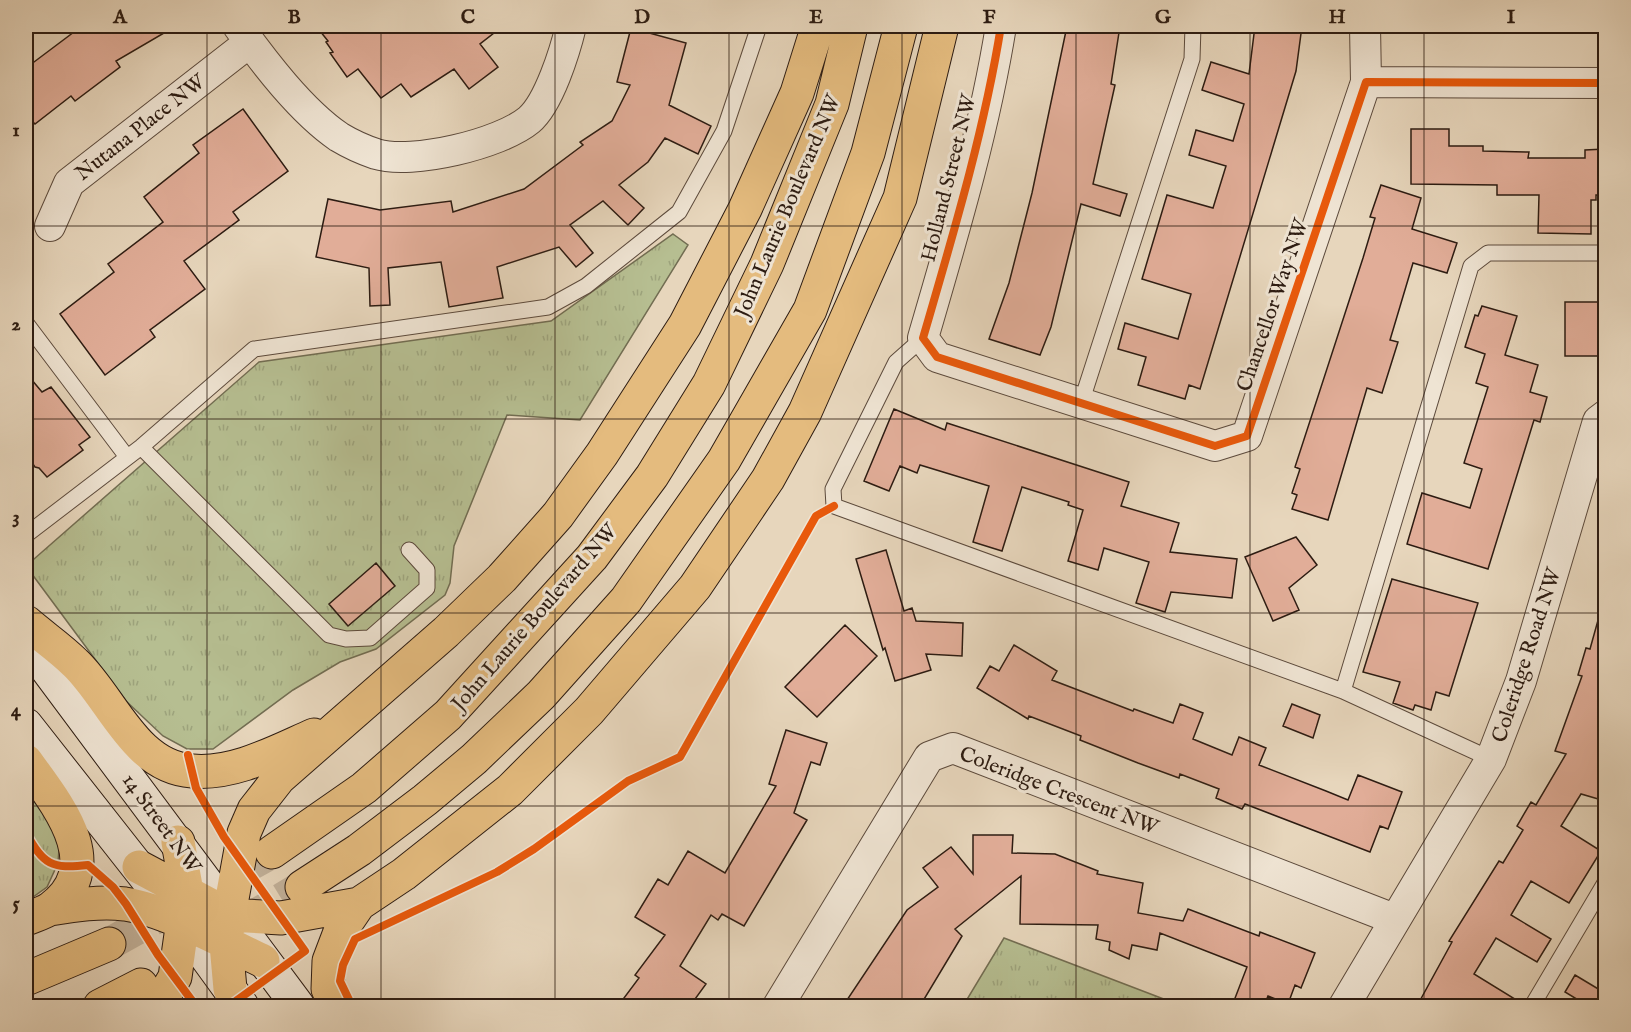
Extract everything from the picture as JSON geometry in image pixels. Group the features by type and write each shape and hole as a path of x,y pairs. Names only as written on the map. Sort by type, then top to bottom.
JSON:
{"main road":[{"path":"236,998 227,929 244,833 254,810 279,778 335,727 429,648 502,578 558,515 602,454 685,325 745,208 797,93 818,26"},
{"name":"John Laurie Boulevard NW","path":"272,852 364,788 448,715 592,557 652,476 709,384 767,264 832,104 851,26"},
{"path":"302,887 359,850 425,800 474,759 541,695 626,600 718,470 810,310 868,153 901,26"},
{"path":"336,1006 328,989 329,961 340,932 359,904 404,874 510,790 590,711 695,587 768,479 805,412 900,198 942,26"},
{"path":"26,622 76,664 143,749 166,766 192,771 235,766 335,727"},
{"name":"14 Street NW","path":"26,641 178,842 227,929 263,961 298,1006"},
{"name":"14 Street NW","path":"26,725 139,867 184,907 236,998"},
{"path":"26,761 63,813 74,841 79,866 72,886 38,914"},
{"path":"100,1006 149,996 175,977 184,907 178,842"},
{"path":"38,914 86,903 184,907 227,929 359,904"},
{"path":"26,979 109,944"}],"street":[{"path":"244,34 308,110 339,137 377,154 414,156 488,141 530,120 555,80 571,26"},
{"name":"Holland Street NW","path":"923,338 963,200 993,74 1001,26"},
{"path":"1365,26 1366,82 1605,83"},
{"name":"Nutana Place NW","path":"50,226 69,183 244,34"},
{"name":"Chancellor Way NW","path":"923,338 937,357 1215,446 1247,436 1366,82"},
{"name":"Coleridge Road NW","path":"1344,1006 1491,759 1521,681 1598,421 1605,415"},
{"name":"Coleridge Crescent NW","path":"778,1006 929,757 953,748 1394,919"}],"lane":[{"path":"26,535 141,447 254,350 548,307 586,286 679,212 724,131 759,26"},
{"path":"1081,403 1192,59 1193,26"},
{"path":"1342,691 1471,266 1488,253 1605,253"},
{"path":"26,323 127,457"},
{"path":"923,338 896,362 833,489 834,506 1342,691 1491,759"},
{"path":"141,447 329,635 346,639 370,638 427,588 427,570 409,550"},
{"path":"1532,1006 1605,881"}],"green space":[{"path":"673,234 688,245 580,420 507,415 454,546 450,583 445,595 376,649 340,662 293,690 213,749 187,749 163,736 126,701 26,566 259,362 551,321"},
{"path":"26,782 60,834 58,863 47,887 26,902"},
{"path":"1004,938 1182,1006 963,1006"}],"building":[{"path":"82,26 176,26 116,61 120,67 75,101 71,96 35,124 33,122 26,128 26,68"},
{"path":"316,26 503,26 480,44 498,67 469,89 454,69 411,97 401,84 381,98 358,69 347,77 330,53 333,52 326,42 328,41"},
{"path":"1067,26 1120,26 1111,84 1115,85 1093,184 1127,194 1120,216 1081,204 1051,327 1040,355 989,339 1009,283 1032,193"},
{"path":"1255,26 1302,26 1296,71 1200,389 1189,385 1185,399 1138,385 1146,357 1118,349 1125,323 1178,339 1191,294 1142,279 1167,195 1213,208 1226,166 1189,155 1196,130 1233,141 1244,104 1202,90 1211,62 1249,74"},
{"path":"631,28 686,43 669,105 711,126 698,154 665,138 648,162 619,185 644,208 628,225 603,201 570,225 593,253 576,267 559,247 497,267 503,298 449,307 441,262 388,268 390,305 370,306 369,268 316,257 328,199 380,210 451,201 453,212 524,189 583,145 580,142 612,121 630,85 617,82"},
{"path":"243,109 288,171 233,212 239,220 184,261 205,289 150,330 155,337 105,375 60,314 114,272 108,264 163,222 144,197 199,153 193,145"},
{"path":"1411,129 1449,129 1449,146 1483,146 1483,151 1529,152 1528,158 1585,158 1585,150 1605,149 1605,195 1596,195 1596,200 1591,200 1591,234 1538,233 1539,195 1497,195 1497,185 1411,184"},
{"path":"1381,185 1421,198 1412,229 1457,243 1447,273 1413,263 1390,340 1398,342 1382,393 1367,388 1328,520 1292,509 1297,495 1292,493 1300,469 1295,467 1363,258 1375,218 1370,217"},
{"path":"1565,302 1605,302 1605,356 1565,356"},
{"path":"1482,306 1517,316 1505,355 1538,365 1530,392 1547,397 1540,422 1534,420 1488,569 1407,544 1422,493 1470,508 1482,469 1464,463 1488,387 1476,383 1485,354 1465,347 1475,315 1478,316"},
{"path":"26,373 42,392 51,387 90,437 79,445 83,450 47,477 35,467 26,454"},
{"path":"894,409 945,430 947,423 1129,482 1121,506 1179,523 1170,552 1237,559 1232,598 1171,592 1165,612 1136,603 1149,562 1104,548 1098,570 1068,561 1083,510 1068,505 1069,502 1022,487 1002,551 973,542 989,486 920,465 917,473 900,466 889,491 864,481"},
{"path":"1296,537 1317,565 1289,588 1299,610 1273,621 1245,557"},
{"path":"886,550 904,611 912,608 916,621 963,623 962,656 926,654 931,670 895,681 885,648 883,650 856,559"},
{"path":"376,563 395,586 348,626 329,604"},
{"path":"1392,579 1478,603 1449,696 1436,692 1431,710 1415,705 1413,710 1393,703 1400,682 1363,672"},
{"path":"1600,613 1605,614 1605,801 1581,794 1561,826 1601,851 1569,903 1531,881 1511,915 1551,939 1537,962 1496,938 1474,974 1523,1004 1522,1006 1417,1006 1452,942 1449,941 1499,861 1503,863 1523,830 1517,826 1531,802 1536,805 1566,754 1555,751 1582,676 1578,675 1586,648 1590,649"},
{"path":"845,625 877,656 817,717 785,687"},
{"path":"1014,645 1057,671 1052,680 1133,711 1134,709 1173,723 1180,704 1203,713 1193,739 1232,755 1239,737 1266,748 1259,765 1348,800 1358,775 1402,792 1388,829 1380,826 1370,852 1245,804 1242,809 1216,798 1219,789 1180,774 1179,778 1138,763 1080,740 1081,736 1029,716 1028,719 977,688 990,666 999,671"},
{"path":"1292,704 1320,715 1313,738 1283,726"},
{"path":"786,730 827,743 820,765 811,762 794,813 807,820 744,926 722,914 718,920 711,915 680,966 706,984 690,1006 618,1006 639,978 635,975 665,935 635,917 658,879 668,885 688,851 725,873 776,786 769,784"},
{"path":"973,835 1013,835 1012,853 1055,854 1098,871 1097,874 1143,883 1138,913 1183,921 1188,909 1259,936 1260,932 1315,953 1301,988 1295,985 1288,1004 1268,996 1264,1006 1232,1006 1247,967 1160,933 1157,950 1132,945 1129,959 1109,950 1110,942 1096,939 1098,925 1020,924 1021,876 955,929 962,936 920,1006 843,1006 907,910 938,887 923,868 951,847 973,874"},
{"path":"1575,975 1605,993 1605,1006 1588,1006 1565,992"}],"tunnel":[{"path":"109,944 272,852"},
{"path":"240,925 302,887"}],"cycle path":[{"path":"1001,26 977,144 923,338 937,357 1215,446 1247,436 1366,82 1606,83"},
{"path":"352,1006 340,981 343,965 355,939 497,872 534,849 628,781 680,757 816,516 834,506"},
{"path":"188,755 196,788 224,837 305,951 229,1006"},
{"path":"26,833 38,852 50,862 65,866 88,865 113,887 158,955 196,1006"}]}
